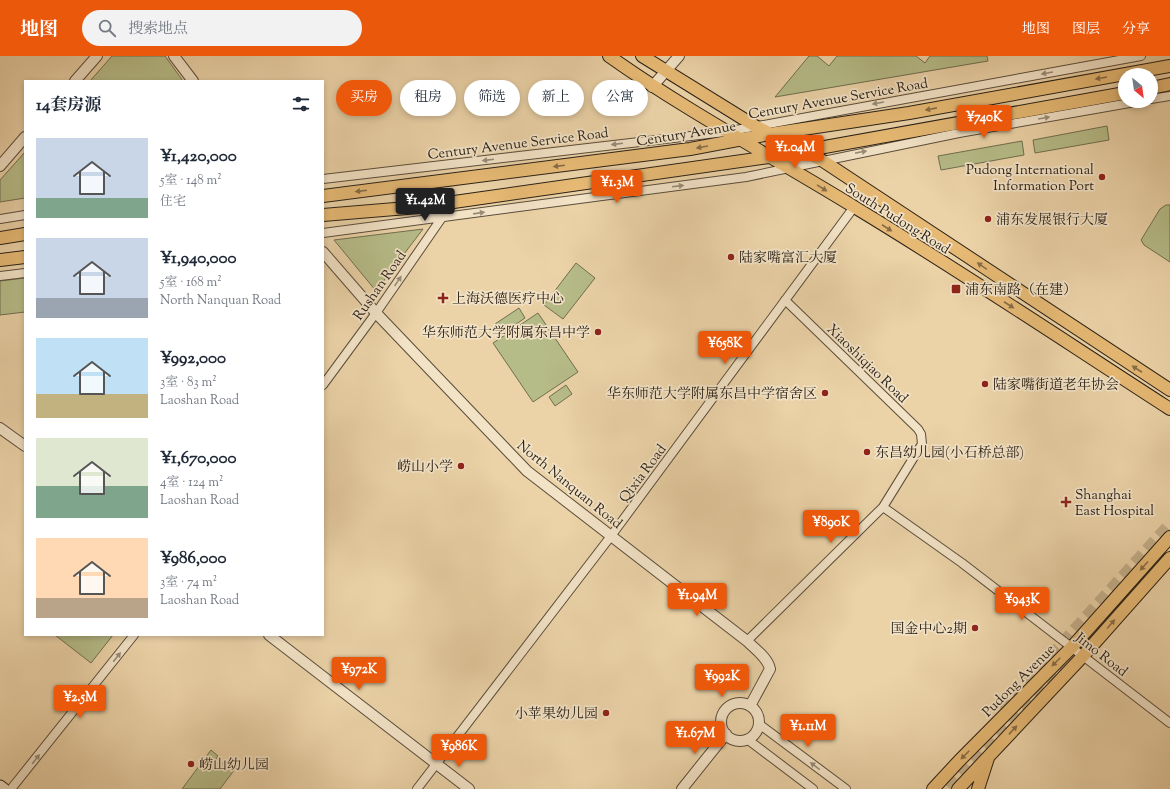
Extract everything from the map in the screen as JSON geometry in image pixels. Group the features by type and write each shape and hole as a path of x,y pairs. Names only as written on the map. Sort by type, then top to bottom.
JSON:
{"main road":[{"name":"South Pudong Road","path":"609,56 652,86 725,132 854,207 1170,409"},
{"name":"South Pudong Road","path":"642,56 755,126 823,160 1170,390"},
{"name":"Century Avenue","path":"324,196 690,149 770,134 909,113 1169,66"},
{"path":"1158,87 1170,84"},
{"path":"324,215 419,207 769,157 1118,94"},
{"path":"0,238 24,234"},
{"path":"0,260 24,256"},
{"name":"Pudong Avenue","path":"933,789 1072,647 1170,537"},
{"name":"Pudong Avenue","path":"958,789 1083,656 1170,558"},
{"path":"978,789 988,756"},
{"path":"0,786 4,789"}],"street":[{"path":"76,80 97,56"},
{"path":"174,56 192,80"},
{"path":"652,86 679,56"},
{"name":"Century Avenue Service Road","path":"324,179 725,132 1141,56"},
{"path":"1158,98 1170,96"},
{"path":"324,233 746,178 823,160 959,133 1118,105"},
{"path":"0,166 24,138"},
{"path":"769,157 823,160"},
{"path":"419,207 441,218"},
{"name":"Qixia Road","path":"417,789 611,536 854,207"},
{"path":"0,219 24,215"},
{"name":"Rushan Road","path":"324,384 376,314 441,218"},
{"name":"North Nanquan Road","path":"324,253 376,314 523,467 747,641 763,656 770,665 770,669 750,706"},
{"path":"0,276 24,273"},
{"name":"Xiaoshiqiao Road","path":"785,300 918,429 922,438 919,449 883,507"},
{"path":"0,428 24,445"},
{"path":"747,641 883,507"},
{"name":"Jimo Road","path":"883,507 962,563 1170,722"},
{"path":"11,789 133,636"},
{"path":"270,636 469,789"},
{"path":"741,703 750,706 756,712 759,724 755,734 747,739 736,740 726,734 721,723 724,711 735,704 741,703"},
{"path":"759,724 846,789"},
{"path":"682,789 726,734"},
{"path":"747,739 812,789"}],"green space":[{"path":"112,56 165,56 182,80 91,80"},
{"path":"809,56 817,56 829,66 837,56 916,56 925,63 930,56 987,56 988,61 775,97"},
{"path":"1107,126 1109,140 1035,153 1033,140"},
{"path":"1022,141 1024,155 941,170 938,156"},
{"path":"24,153 24,198 0,202 0,180"},
{"path":"1166,205 1170,205 1170,262 1144,245 1141,240 1160,209"},
{"path":"423,229 376,291 334,240"},
{"path":"576,263 595,278 563,319 544,305"},
{"path":"24,278 24,312 0,315 0,281"},
{"path":"519,308 525,318 502,334 495,324"},
{"path":"538,313 578,372 533,402 493,343"},
{"path":"566,385 572,394 555,406 549,397"},
{"path":"56,636 112,636 91,663"},
{"path":"211,750 218,756 216,759 225,765 227,763 235,769 220,789 182,789"}],"tunnel":[{"path":"1002,710 1170,524"},
{"path":"950,789 1063,663"}],"place":[{"name":"Pudong International Information Port","path":"1102,177"},
{"name":"浦东发展银行大厦","path":"988,219"},
{"name":"陆家嘴富汇大厦","path":"731,257"},
{"name":"浦东南路（在建）","path":"956,289"},
{"name":"上海沃德医疗中心","path":"443,298"},
{"name":"华东师范大学附属东昌中学","path":"598,332"},
{"name":"陆家嘴街道老年协会","path":"985,384"},
{"name":"华东师范大学附属东昌中学宿舍区","path":"825,393"},
{"name":"东昌幼儿园(小石桥总部)","path":"867,452"},
{"name":"崂山小学","path":"461,466"},
{"name":"Shanghai East Hospital","path":"1066,502"},
{"name":"国金中心2期","path":"975,628"},
{"name":"小苹果幼儿园","path":"606,713"},
{"name":"崂山幼儿园","path":"191,764"}]}
